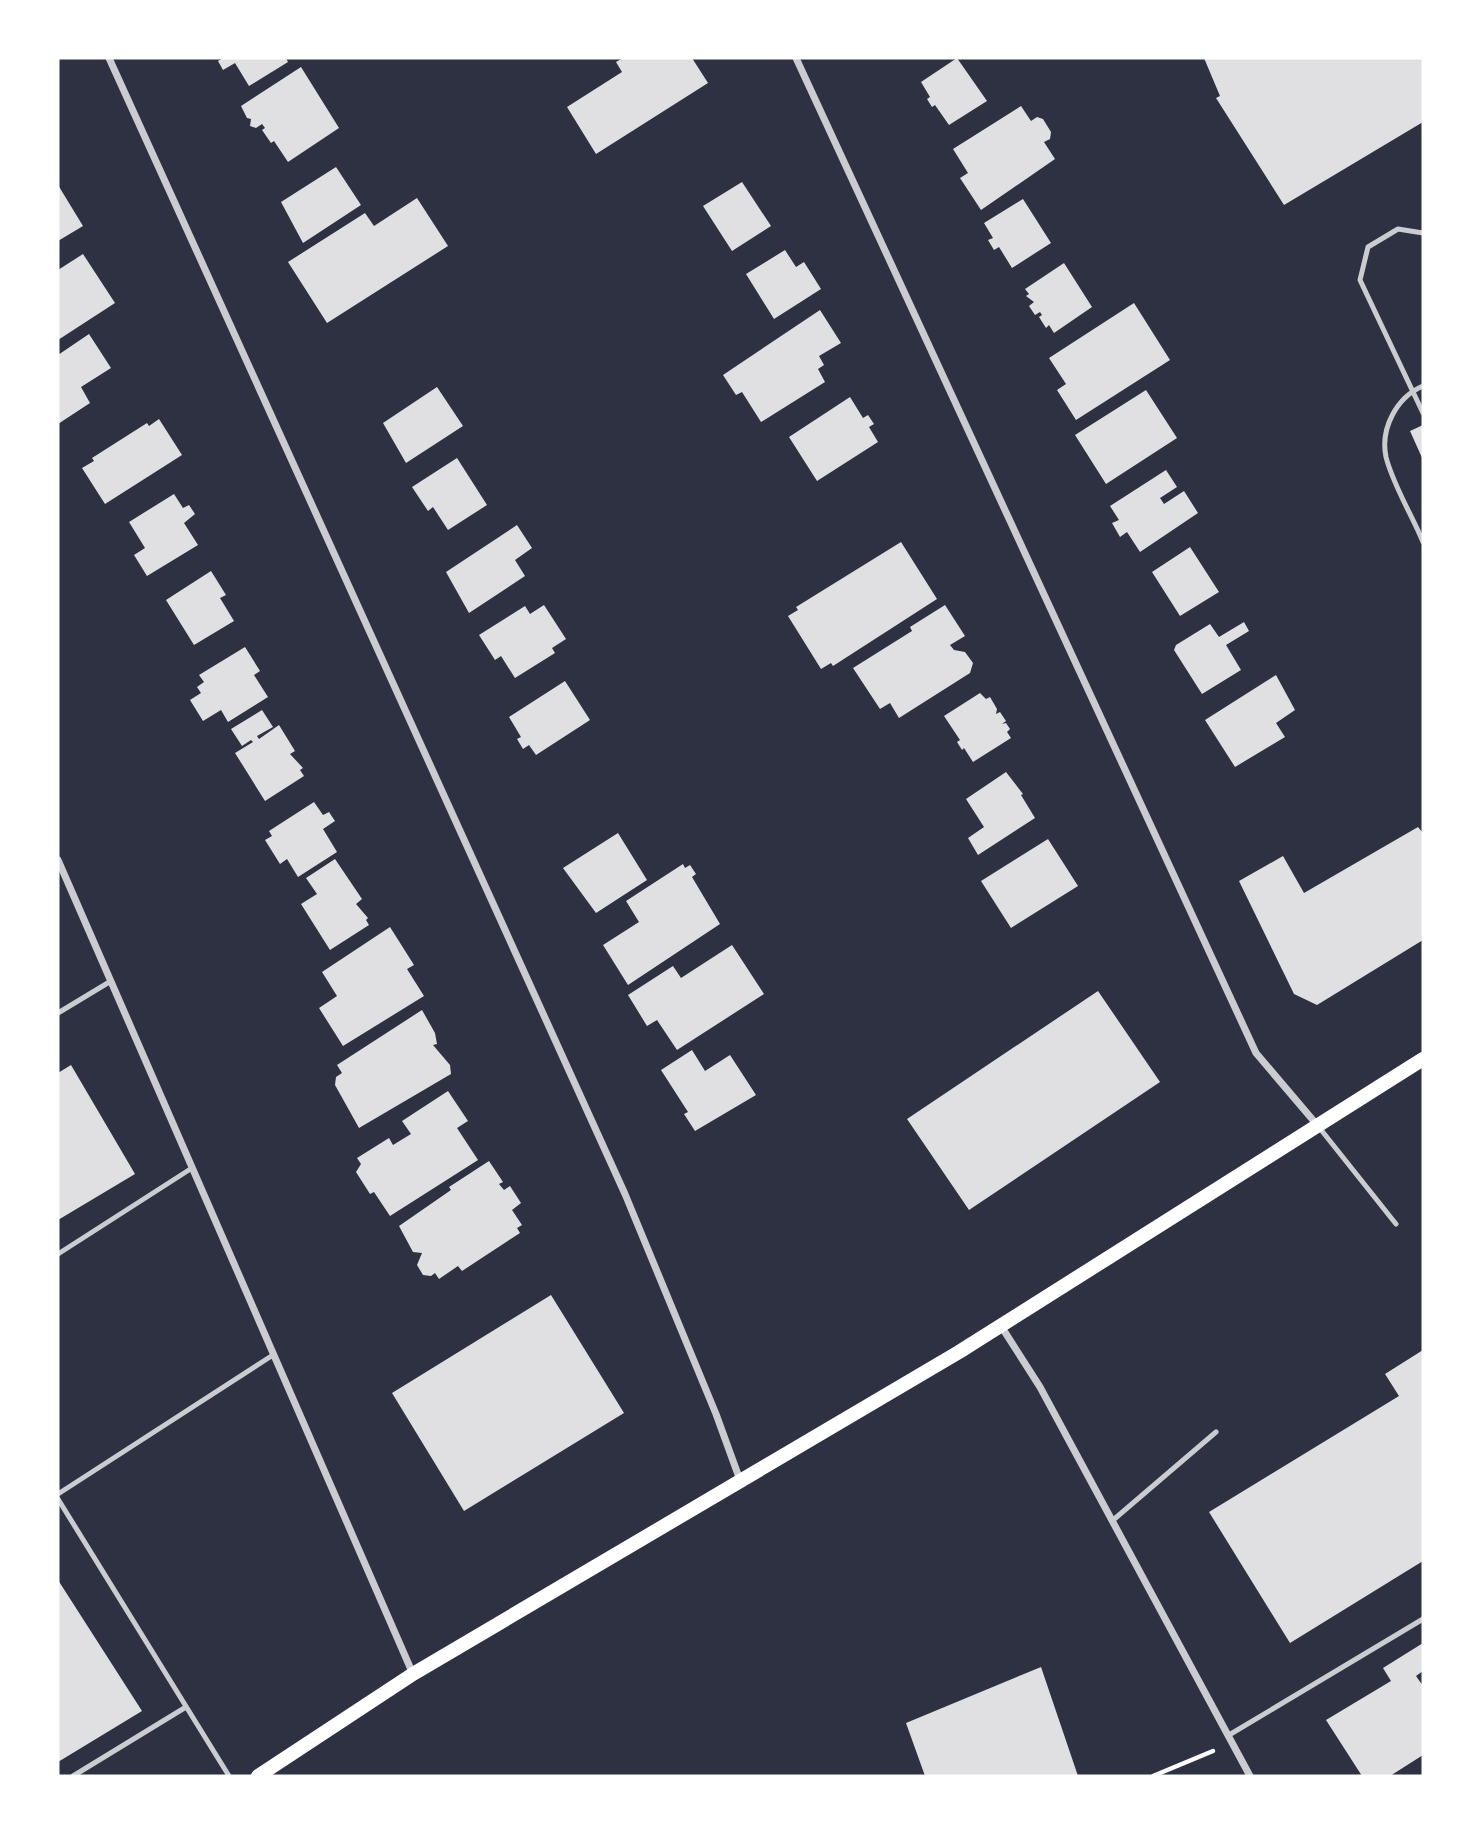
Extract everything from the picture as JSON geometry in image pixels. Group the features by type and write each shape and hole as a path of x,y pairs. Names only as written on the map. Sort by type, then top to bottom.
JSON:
{"main road":[{"path":"258,1776 413,1674 1001,1325 1423,1059"}],"street":[{"path":"109,58 625,1194 740,1480"},
{"path":"796,58 1256,1053 1318,1126"},
{"path":"58,860 413,1674"},
{"path":"1001,1325 1040,1387 1250,1776"}],"lane":[{"path":"1423,233 1398,229 1368,247 1360,280 1423,412"},
{"path":"1423,386 1412,391 1390,415 1386,455 1423,542"},
{"path":"58,1013 111,981"},
{"path":"1318,1126 1396,1224"},
{"path":"58,1254 192,1168"},
{"path":"229,1776 58,1497 274,1355"},
{"path":"1112,1521 1216,1432"},
{"path":"1231,1739 1423,1619"},
{"path":"73,1776 186,1707"}],"path":[{"path":"1153,1776 1231,1739"}],"building":[{"path":"223,58 286,58 288,62 249,86 235,63 223,70 218,61"},
{"path":"623,58 692,58 708,83 596,154 567,107 622,72 616,62"},
{"path":"957,58 987,101 949,125 935,105 932,107 927,99 930,97 921,82"},
{"path":"1204,58 1423,58 1423,122 1284,205 1216,98 1220,96"},
{"path":"301,67 339,128 288,162 274,141 271,143 262,130 265,128 262,124 256,128 250,126 251,119 247,118 241,106"},
{"path":"1021,106 1031,121 1037,117 1043,119 1051,132 1050,139 1044,142 1055,159 981,210 960,178 968,173 953,149"},
{"path":"336,167 361,205 303,243 281,202"},
{"path":"742,182 771,226 732,251 703,206"},
{"path":"58,185 83,226 58,241"},
{"path":"417,198 448,246 327,323 288,262 365,213 374,226"},
{"path":"1023,199 1051,243 1012,268 999,247 994,250 988,240 993,238 984,223"},
{"path":"785,250 796,267 804,262 821,289 774,319 746,274"},
{"path":"83,254 115,303 58,340 58,270"},
{"path":"1064,263 1092,307 1054,333 1049,325 1046,328 1039,317 1042,315 1040,312 1035,315 1029,306 1034,302 1026,296 1029,294 1025,289"},
{"path":"1134,303 1170,360 1076,420 1057,390 1066,384 1049,358"},
{"path":"820,310 841,343 819,356 824,365 818,369 825,382 761,422 742,392 736,395 723,375"},
{"path":"89,334 111,368 81,387 90,403 58,424 58,355"},
{"path":"437,387 463,426 406,463 383,423"},
{"path":"1146,390 1177,438 1106,484 1075,435"},
{"path":"850,397 863,418 868,415 874,424 869,427 878,442 817,481 789,437"},
{"path":"159,419 182,455 105,504 82,468 94,461 92,458 147,423 149,426"},
{"path":"1423,425 1423,460 1410,431"},
{"path":"457,458 487,505 448,530 433,507 428,511 412,487"},
{"path":"1166,470 1177,487 1160,498 1164,504 1184,491 1198,513 1140,552 1127,532 1120,537 1112,523 1119,520 1110,506"},
{"path":"174,494 183,508 189,505 195,514 184,523 198,545 147,576 134,555 145,548 129,522"},
{"path":"517,525 532,548 515,560 525,576 469,613 446,572"},
{"path":"901,542 937,599 833,666 831,663 821,669 788,616 798,610 796,607"},
{"path":"1190,547 1219,592 1180,616 1152,572"},
{"path":"211,571 226,595 220,598 234,621 194,645 166,600"},
{"path":"544,605 566,639 552,648 555,653 515,678 501,656 495,660 479,635 525,606 530,614"},
{"path":"945,605 965,636 950,645 954,650 965,652 973,663 970,673 899,718 890,703 880,709 853,668 912,631 910,627"},
{"path":"1244,622 1249,631 1226,645 1241,670 1202,694 1174,650 1176,645 1210,624 1219,637"},
{"path":"245,647 260,671 254,675 268,697 228,722 221,710 203,721 190,700 201,693 197,687 204,682 199,675"},
{"path":"1276,675 1295,710 1276,723 1285,737 1235,767 1205,720"},
{"path":"565,681 590,720 536,755 529,745 523,749 517,739 521,737 509,717"},
{"path":"980,693 986,699 990,697 997,709 996,714 1000,712 1006,721 1002,724 1006,723 1010,729 1007,732 1011,738 973,762 964,748 962,750 957,742 960,740 944,716"},
{"path":"262,710 273,727 257,736 259,739 279,725 295,751 290,754 303,768 300,770 304,776 265,801 235,753 253,742 251,740 242,746 231,729"},
{"path":"1006,772 1023,794 1021,795 1035,818 978,855 968,838 984,827 966,799"},
{"path":"314,802 323,815 329,812 335,821 323,829 337,852 298,877 287,859 280,864 265,840 272,836 269,831"},
{"path":"1418,827 1423,833 1423,940 1317,1005 1294,994 1239,881 1283,856 1304,893"},
{"path":"618,833 647,880 596,913 563,868"},
{"path":"1048,839 1078,886 1011,928 981,881"},
{"path":"335,859 362,899 356,904 368,918 366,920 369,925 330,950 301,904 317,894 306,878"},
{"path":"683,864 685,868 690,865 696,874 692,877 720,924 628,985 603,945 639,922 626,901"},
{"path":"390,927 414,965 407,969 424,996 343,1046 319,1008 337,996 322,972"},
{"path":"732,945 764,994 677,1050 657,1020 647,1026 628,995 673,966 681,978"},
{"path":"1098,991 1160,1082 969,1210 907,1119"},
{"path":"422,1010 435,1033 437,1044 433,1045 450,1065 451,1074 359,1128 335,1085 336,1077 342,1073 337,1065"},
{"path":"692,1050 705,1071 730,1055 756,1095 695,1131 684,1114 688,1112 661,1070"},
{"path":"71,1065 135,1174 58,1220 58,1073"},
{"path":"448,1091 468,1121 457,1128 478,1160 390,1216 374,1192 370,1194 356,1172 361,1164 357,1158 389,1138 393,1145 411,1134 402,1121"},
{"path":"489,1161 503,1182 499,1184 504,1190 510,1186 521,1203 512,1210 522,1225 517,1228 520,1233 462,1271 458,1266 439,1279 435,1273 431,1276 423,1275 417,1265 422,1253 413,1252 399,1226 451,1190 449,1187"},
{"path":"551,1295 624,1413 464,1511 392,1393"},
{"path":"1423,1350 1423,1561 1290,1643 1209,1512 1399,1396 1385,1374"},
{"path":"58,1580 142,1711 58,1762"},
{"path":"1423,1643 1423,1671 1416,1676 1423,1686 1423,1755 1390,1776 1362,1776 1326,1720 1391,1681 1383,1668"},
{"path":"1041,1667 1078,1776 925,1776 906,1723"}]}
